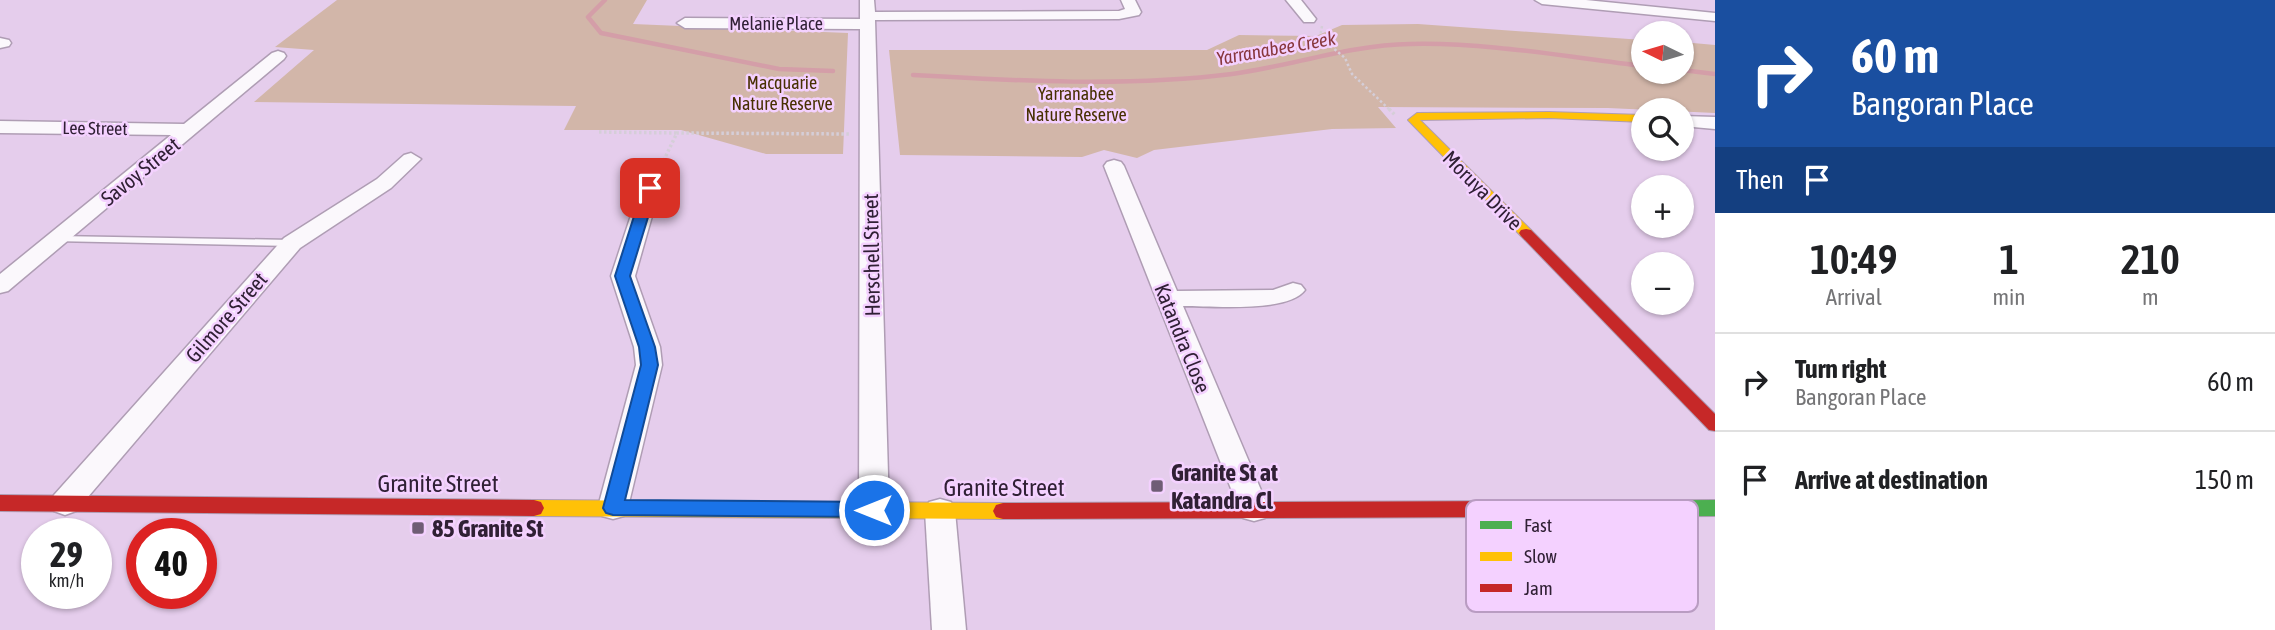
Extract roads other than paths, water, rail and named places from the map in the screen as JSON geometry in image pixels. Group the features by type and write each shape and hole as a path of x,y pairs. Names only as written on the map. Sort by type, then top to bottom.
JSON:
{"street":[{"name":"Melanie Place","path":"685,23 867,13 1119,15 1134,12 1128,0"},
{"path":"1293,0 1309,19"},
{"path":"1542,0 1591,2 1715,17"},
{"name":"Herschell Street","path":"867,13 874,510"},
{"name":"Savoy Street","path":"0,286 278,56"},
{"name":"Moruya Drive","path":"1631,118 1549,115 1418,116 1414,120 1715,425"},
{"path":"1694,122 1715,123"},
{"name":"Lee Street","path":"0,127 190,130"},
{"name":"Gilmore Street","path":"65,503 292,243 396,176 411,159"},
{"name":"Katandra Close","path":"1114,166 1254,509"},
{"path":"613,508 649,365 647,347 622,276 650,188"},
{"path":"0,262 27,263"},
{"path":"1167,299 1276,297 1293,290"},
{"name":"Granite Street","path":"0,503 940,511 1466,509"},
{"path":"940,511 949,630"}],"lane":[{"path":"57,239 292,243"}],"waterway":[{"path":"605,0 588,17 601,33 779,69 833,71"},
{"name":"Yarranabee Creek","path":"913,75 1073,82 1192,78 1232,74 1365,48 1410,44 1468,45 1631,65"},
{"name":"Yarranabee Creek","path":"1694,71 1715,74"}],"place":[{"name":"Granite St at Katandra Cl","path":"1157,486"},
{"name":"85 Granite St","path":"418,528"}],"park label":[{"name":"Macquarie Nature Reserve","path":"782,92"},
{"name":"Yarranabee Nature Reserve","path":"1076,103"}]}
